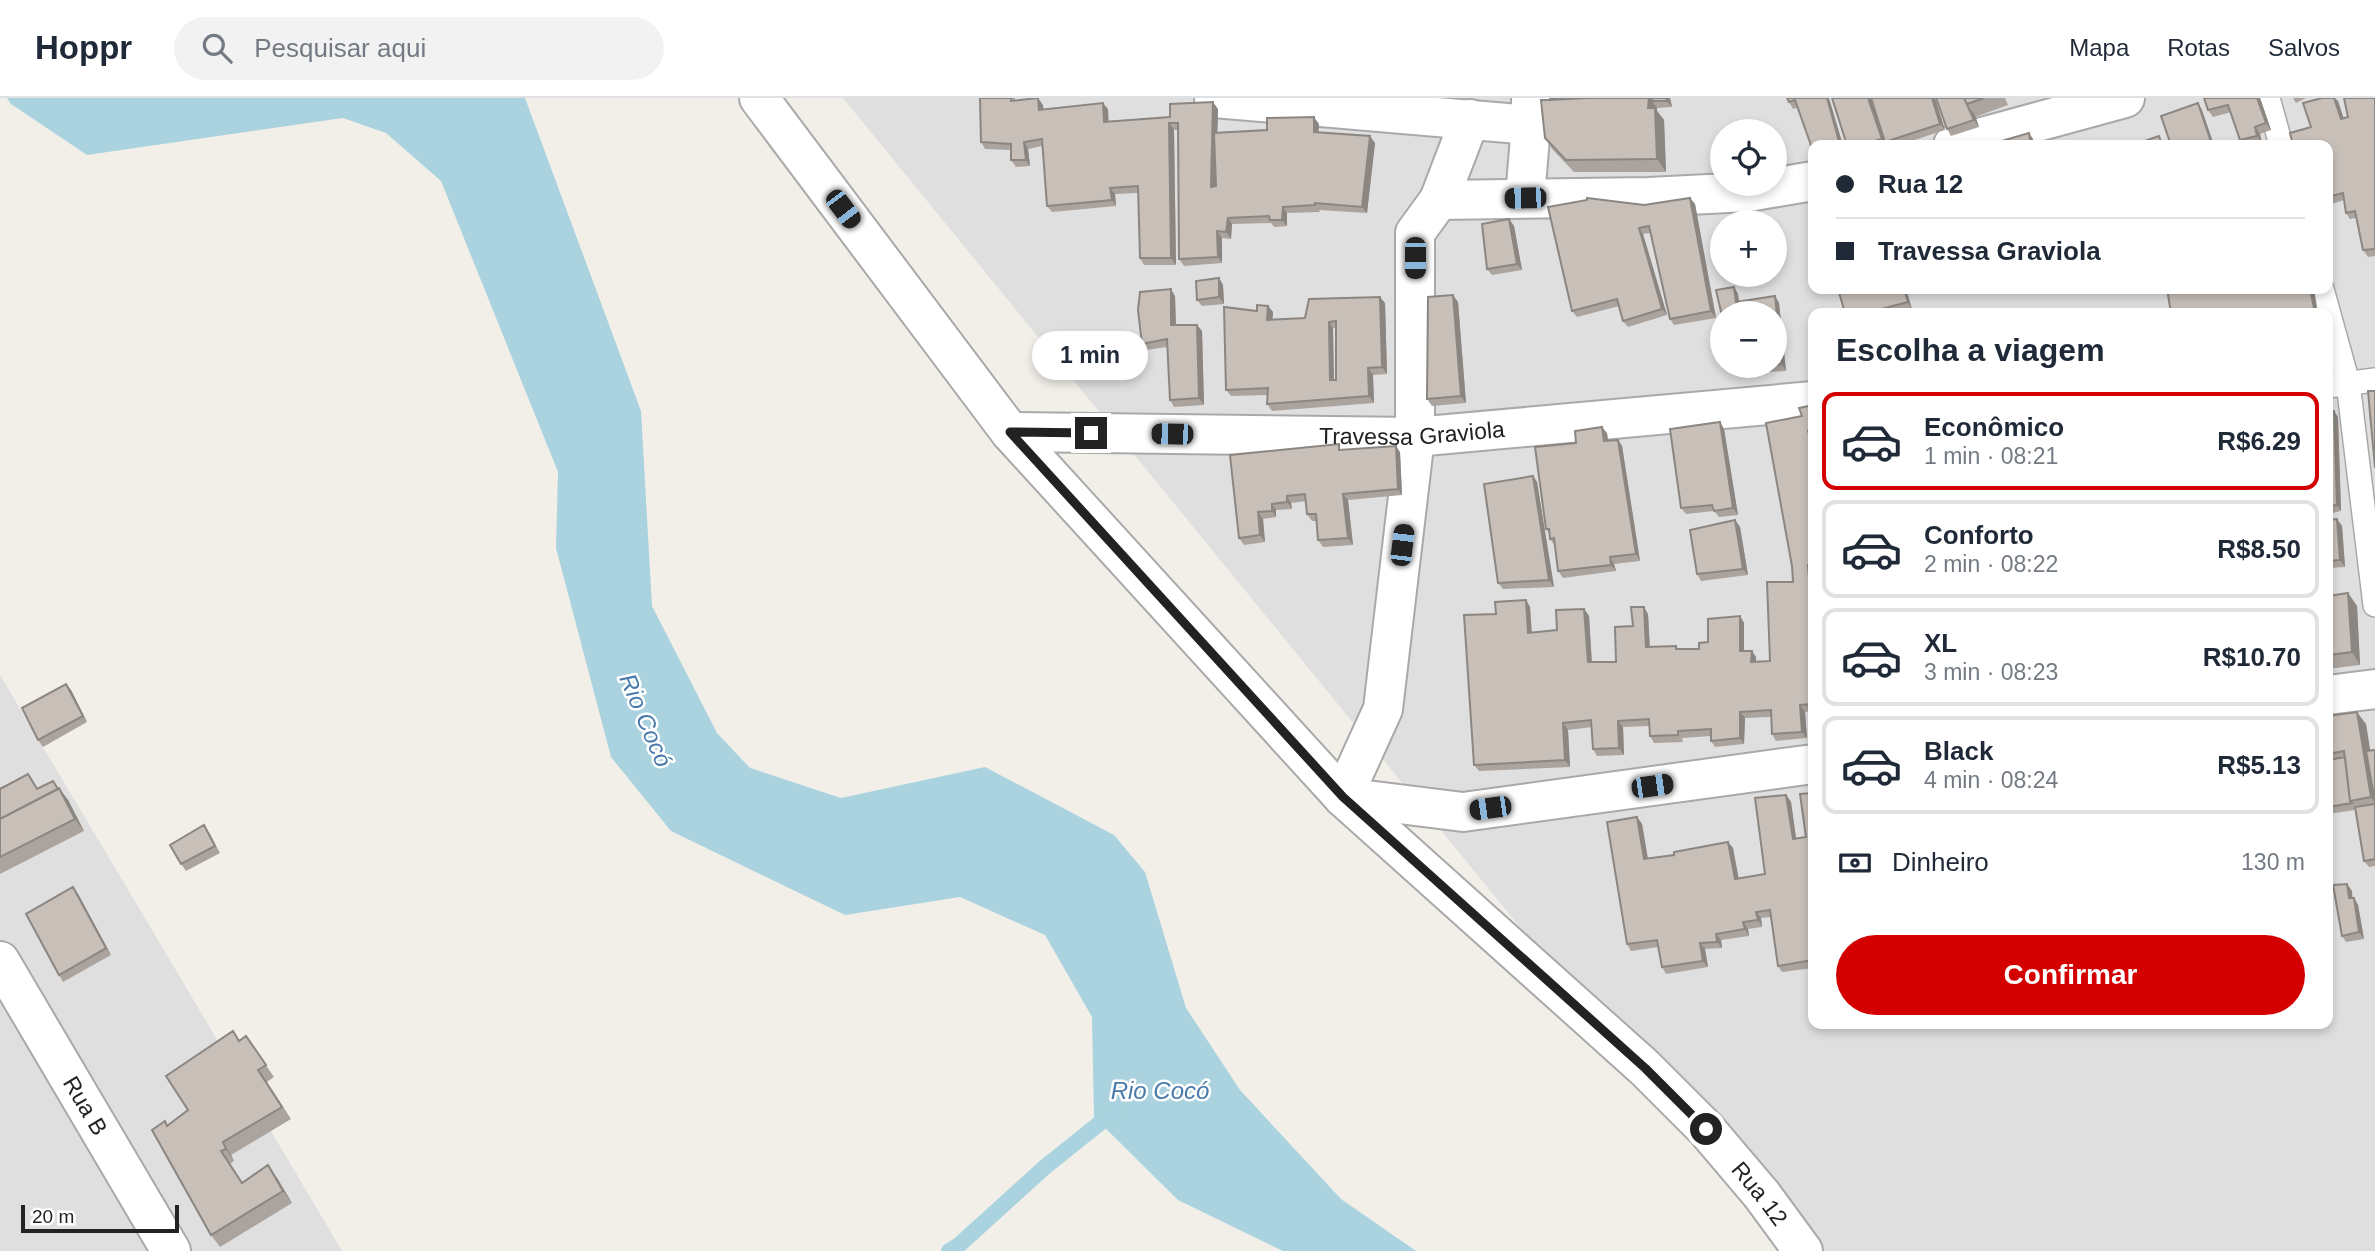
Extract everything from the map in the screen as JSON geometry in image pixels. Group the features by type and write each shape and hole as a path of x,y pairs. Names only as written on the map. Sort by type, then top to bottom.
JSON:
{"street":[{"name":"Rua 12","path":"759,98 1010,432 1343,797 1645,1068 1706,1129 1803,1251"},
{"path":"1214,98 1470,119 1531,111 1525,198"},
{"path":"1971,140 2124,98"},
{"path":"1470,119 1439,200 1415,233 1415,436 1382,709 1343,797 1464,812 1808,765"},
{"path":"1439,200 1649,197 1748,192 1808,182"},
{"name":"Travessa Graviola","path":"1010,432 1415,436 1808,401"},
{"path":"2333,694 2375,689"},
{"name":"Rua B","path":"0,961 171,1251"}],"lane":[{"path":"2267,98 2280,140"},
{"path":"2333,355 2375,605"},
{"path":"2338,385 2375,380"}],"shaded area":[{"path":"843,98 2375,98 2375,1251 1782,1251"},
{"path":"0,675 161,945 342,1251 0,1251"}],"water":[{"name":"Rio Cocó","path":"7,98 525,98 641,411 652,606 717,733 750,768 841,798 985,767 1114,835 1145,872 1186,1008 1240,1090 1341,1199 1416,1251 1283,1251 1178,1200 1094,1117 1092,1017 1045,935 960,897 845,915 671,831 611,757 556,548 558,472 441,181 386,133 343,118 87,155 11,104"}],"building":[{"path":"980,98 1011,98 1011,101 1038,98 1039,110 1103,103 1104,122 1170,117 1170,104 1213,102 1211,187 1216,186 1214,133 1267,130 1267,118 1314,117 1314,132 1370,136 1362,207 1315,203 1283,207 1282,220 1270,220 1269,216 1228,218 1226,232 1217,231 1218,257 1179,259 1178,123 1169,123 1171,258 1140,258 1138,186 1110,188 1112,200 1047,206 1042,139 1024,142 1026,160 1011,160 1011,144 981,142"},
{"path":"1550,98 1588,98 1550,100"},
{"path":"1649,98 1648,108 1655,108 1657,159 1566,160 1545,138 1541,100"},
{"path":"1650,98 1666,98 1667,101 1653,101"},
{"path":"1787,98 1827,98 1839,140 1809,140 1795,100 1789,102"},
{"path":"1832,98 1868,98 1882,139 1845,140"},
{"path":"1871,98 1932,98 1940,124 1884,140"},
{"path":"1936,98 1964,98 1974,120 1947,129"},
{"path":"1964,98 1984,98 1967,104"},
{"path":"2204,98 2257,98 2266,123 2255,127 2257,136 2240,140 2228,105 2208,110"},
{"path":"2334,98 2341,119 2348,117 2344,98 2375,98 2375,249 2363,250 2355,211 2346,213 2343,193 2333,196 2333,140 2292,140 2290,133 2311,127 2303,103"},
{"path":"2198,103 2210,140 2169,140 2161,116"},
{"path":"2029,133 2030,140 2005,140"},
{"path":"1690,198 1710,311 1670,319 1649,226 1639,228 1662,309 1623,321 1617,299 1572,311 1548,207 1587,200 1644,205"},
{"path":"1509,219 1517,264 1487,269 1482,224"},
{"path":"1219,278 1219,297 1197,300 1196,281"},
{"path":"1734,287 1736,301 1719,301 1716,290"},
{"path":"1171,289 1171,325 1197,325 1199,398 1170,400 1167,339 1142,344 1138,310 1140,292"},
{"path":"1839,294 1906,294 1908,302 1885,308 1844,308"},
{"path":"2168,294 2311,294 2314,308 2170,308"},
{"path":"1453,295 1461,396 1427,399 1428,297"},
{"path":"1775,296 1776,301 1742,301"},
{"path":"1380,297 1382,367 1368,368 1369,396 1267,404 1268,388 1226,390 1224,307 1257,311 1257,305 1268,306 1267,320 1305,318 1309,299","holes":["1336,321 1336,380 1330,380 1329,322"]},
{"path":"2368,391 2375,391 2375,468"},
{"path":"1808,406 1808,704 1800,705 1802,732 1772,734 1771,710 1740,712 1740,738 1711,741 1711,729 1678,731 1678,735 1650,736 1649,719 1618,721 1619,748 1593,749 1591,720 1563,723 1565,760 1474,765 1464,615 1496,614 1495,602 1526,600 1528,633 1557,630 1556,610 1584,609 1588,662 1616,662 1615,627 1633,626 1631,607 1644,607 1646,647 1676,646 1676,649 1699,649 1699,643 1708,642 1708,619 1740,616 1740,651 1752,651 1751,662 1770,661 1767,582 1793,582 1766,423 1802,416 1799,408"},
{"path":"2333,411 2334,411 2337,505 2333,505"},
{"path":"1720,422 1733,508 1714,511 1712,505 1681,508 1670,429"},
{"path":"1602,427 1604,441 1618,440 1636,554 1610,557 1611,565 1558,571 1554,538 1550,539 1549,529 1546,529 1535,447 1576,443 1575,431"},
{"path":"1339,444 1339,450 1396,446 1398,489 1343,494 1348,538 1318,540 1316,514 1307,514 1305,494 1287,496 1287,502 1272,504 1272,511 1258,512 1260,535 1239,538 1230,455"},
{"path":"1533,476 1549,580 1498,583 1484,484"},
{"path":"2333,519 2337,519 2340,560 2333,561"},
{"path":"1735,520 1743,569 1697,574 1690,530"},
{"path":"2348,593 2352,652 2333,654 2333,595"},
{"path":"66,684 83,716 38,740 22,708"},
{"path":"2357,712 2371,797 2350,801 2344,751 2333,753 2333,715"},
{"path":"2375,750 2375,802 2366,751"},
{"path":"2345,757 2352,803 2333,806 2333,759"},
{"path":"28,774 37,789 53,781 58,789 0,819 0,789"},
{"path":"59,788 75,819 0,857 0,819"},
{"path":"1808,793 1808,961 1778,966 1770,910 1756,912 1758,920 1743,922 1745,929 1716,934 1717,942 1700,943 1703,961 1662,967 1657,940 1627,944 1607,822 1637,817 1644,859 1728,842 1735,879 1765,874 1755,798 1786,795 1793,839 1806,837 1800,794"},
{"path":"2375,804 2375,859 2364,861 2355,807"},
{"path":"204,825 215,846 181,864 170,845"},
{"path":"2347,884 2349,898 2354,898 2359,932 2342,936 2333,885"},
{"path":"73,887 106,948 59,975 26,914"},
{"path":"233,1031 239,1041 246,1036 266,1065 258,1070 282,1107 223,1142 226,1149 221,1151 242,1183 268,1165 283,1191 211,1235 152,1130 165,1121 167,1126 188,1110 166,1076"}],"waterway":[{"path":"949,1251 1045,1167 1115,1111"}],"route":[{"path":"1091,433 1010,432 1343,797 1645,1068 1706,1129"}]}
